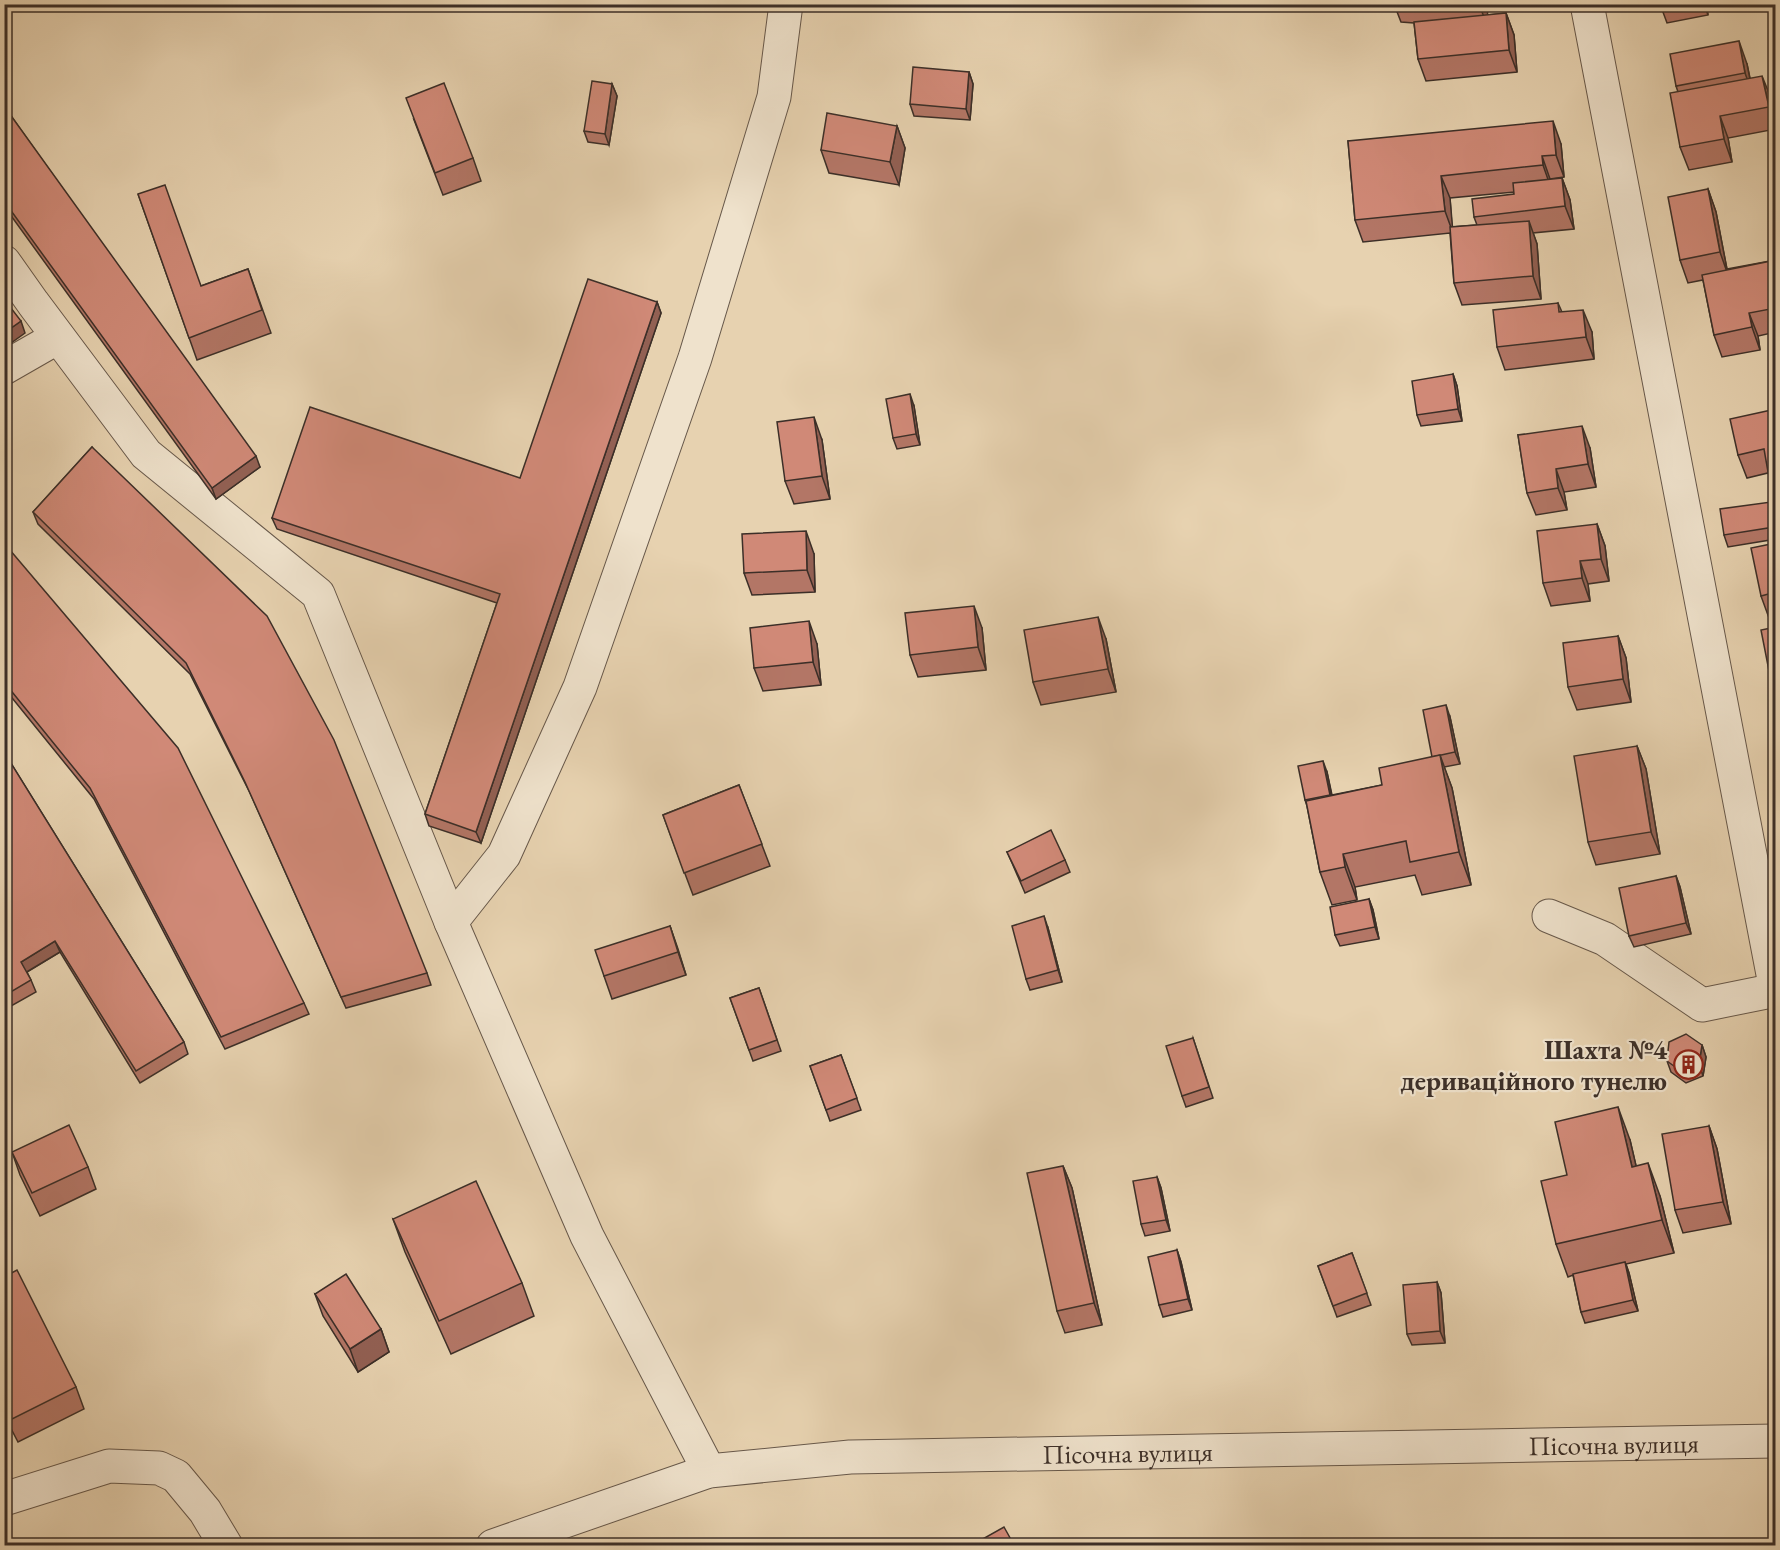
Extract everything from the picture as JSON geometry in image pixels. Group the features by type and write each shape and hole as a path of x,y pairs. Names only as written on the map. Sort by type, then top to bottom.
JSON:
{"street":[{"path":"451,922 504,855 580,687 695,358 774,97 786,4"},
{"path":"1549,916 1605,939 1702,1005 1776,990 1587,4"},
{"path":"4,262 146,454 318,594 451,922 587,1236 708,1471"},
{"path":"4,368 58,337"},
{"name":"Пісочна вулиця","path":"493,1545 708,1471 850,1457 1776,1441"},
{"path":"4,1499 109,1466 159,1468 176,1476 205,1511 226,1545"}],"building":[{"path":"1506,13 1509,50 1418,59 1414,22"},
{"path":"1739,41 1745,73 1676,86 1670,54"},
{"path":"913,67 969,72 966,109 910,104"},
{"path":"1762,76 1769,107 1720,116 1724,139 1680,147 1670,93"},
{"path":"592,81 612,84 605,134 584,131"},
{"path":"444,83 473,158 435,173 406,98"},
{"path":"4,106 256,456 212,488 4,201"},
{"path":"827,113 897,126 890,162 821,150"},
{"path":"1553,121 1556,155 1542,156 1543,165 1441,176 1445,211 1355,220 1348,141"},
{"path":"1562,178 1565,206 1474,217 1472,199 1514,194 1513,183"},
{"path":"165,185 201,286 248,269 262,310 189,338 138,194"},
{"path":"1708,189 1720,252 1680,260 1668,197"},
{"path":"1529,221 1533,276 1454,283 1450,227"},
{"path":"1776,260 1776,308 1749,313 1752,327 1714,335 1702,275"},
{"path":"588,279 657,302 476,832 425,814 500,594 272,518 310,407 520,478"},
{"path":"4,299 21,321 4,333"},
{"path":"1558,303 1559,312 1583,310 1586,337 1497,347 1493,310"},
{"path":"1453,374 1458,409 1417,415 1412,381"},
{"path":"910,394 916,434 893,438 886,399"},
{"path":"1776,409 1776,471 1768,472 1764,449 1738,455 1730,419"},
{"path":"814,417 822,476 785,481 777,422"},
{"path":"1582,426 1588,464 1556,469 1558,488 1527,493 1518,435"},
{"path":"92,447 267,616 334,740 427,973 341,997 245,782 186,663 33,512"},
{"path":"1771,502 1774,527 1724,535 1720,509"},
{"path":"1597,524 1601,559 1580,561 1582,578 1543,583 1537,531"},
{"path":"806,531 807,570 744,573 742,534"},
{"path":"4,543 178,748 304,1003 221,1037 90,788 4,682"},
{"path":"1776,543 1776,592 1761,596 1751,548"},
{"path":"974,606 978,647 910,655 905,613"},
{"path":"1098,617 1108,669 1033,682 1024,630"},
{"path":"809,621 813,662 754,668 750,628"},
{"path":"1776,627 1776,670 1769,671 1761,630"},
{"path":"1618,636 1623,679 1568,687 1563,643"},
{"path":"1446,705 1455,752 1432,757 1423,710"},
{"path":"1637,746 1651,832 1588,842 1574,756"},
{"path":"4,752 184,1042 136,1071 55,941 21,962 31,980 4,996"},
{"path":"1440,755 1459,852 1410,862 1406,841 1343,854 1345,867 1320,872 1306,801 1382,785 1379,768"},
{"path":"1323,761 1330,795 1305,800 1298,766"},
{"path":"739,785 762,844 684,873 663,815"},
{"path":"1051,830 1065,860 1021,881 1007,852"},
{"path":"1676,876 1686,923 1629,936 1619,888"},
{"path":"1369,899 1375,927 1335,935 1330,907"},
{"path":"1044,916 1058,970 1026,979 1012,926"},
{"path":"670,926 678,952 604,976 595,950"},
{"path":"759,988 777,1040 749,1050 730,998"},
{"path":"1686,1034 1702,1045 1699,1064 1682,1072 1667,1061 1669,1042"},
{"path":"1193,1038 1209,1087 1182,1096 1166,1046"},
{"path":"841,1055 857,1098 826,1110 810,1066"},
{"path":"1618,1107 1632,1167 1648,1163 1662,1220 1556,1244 1541,1181 1567,1175 1555,1122"},
{"path":"69,1125 88,1167 32,1193 12,1152"},
{"path":"1709,1126 1723,1202 1675,1210 1662,1134"},
{"path":"1063,1166 1094,1303 1057,1311 1027,1173"},
{"path":"1157,1177 1166,1220 1141,1224 1133,1181"},
{"path":"476,1181 522,1283 439,1321 393,1219"},
{"path":"1177,1250 1188,1299 1159,1305 1148,1257"},
{"path":"1352,1253 1367,1293 1333,1306 1318,1266"},
{"path":"1625,1262 1633,1300 1581,1312 1573,1274"},
{"path":"17,1270 76,1387 10,1420 4,1408 4,1277"},
{"path":"346,1274 381,1329 350,1349 315,1294"},
{"path":"1437,1282 1440,1331 1407,1334 1403,1285"},
{"path":"1004,1527 1014,1545 972,1545"},
{"path":"1255,1540 1258,1545 1245,1545"}],"place":[{"name":"Шахта №4 дериваційного тунелю","path":"1688,1065"}]}
